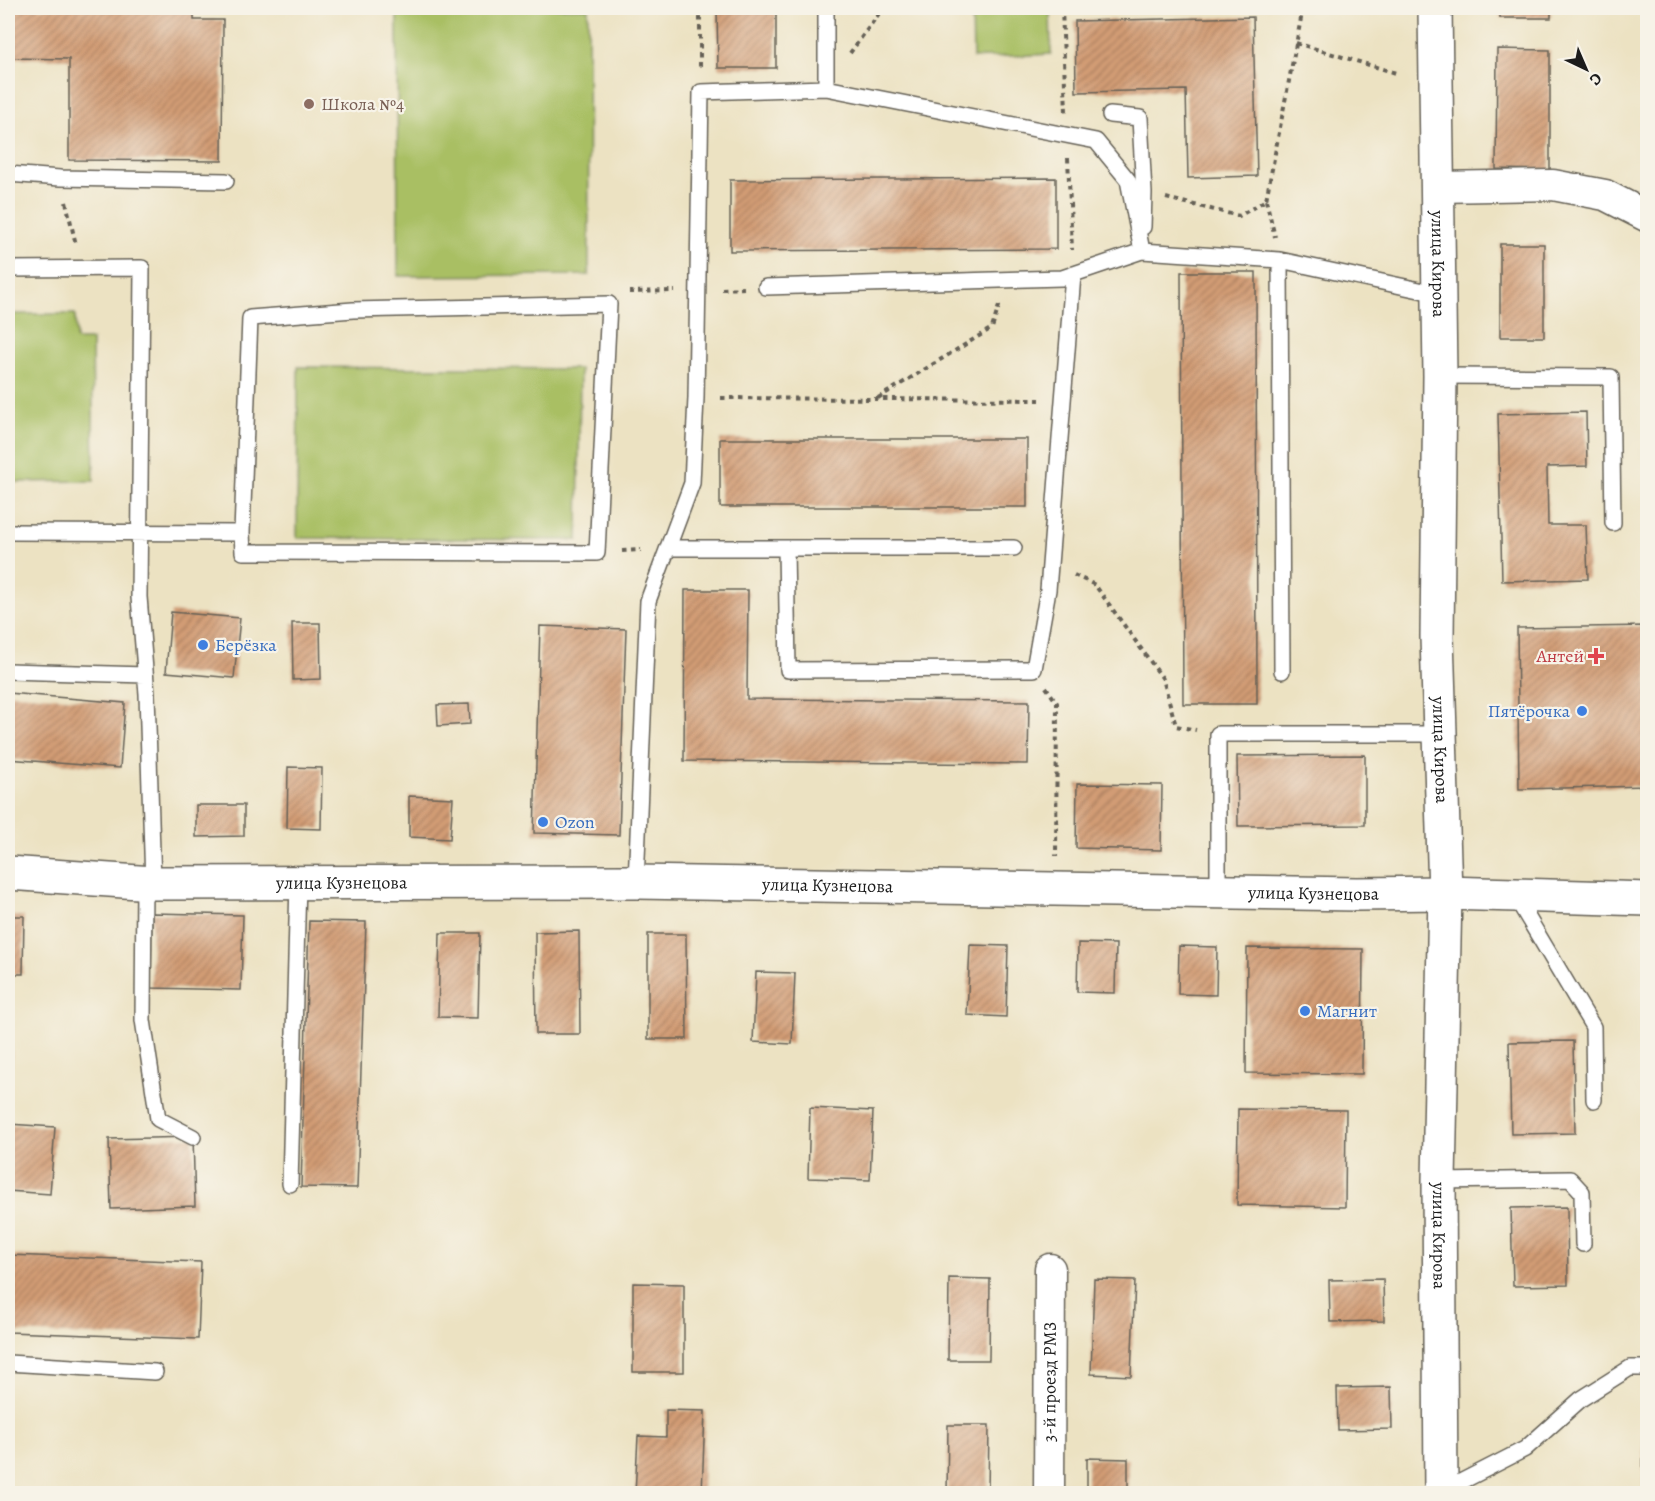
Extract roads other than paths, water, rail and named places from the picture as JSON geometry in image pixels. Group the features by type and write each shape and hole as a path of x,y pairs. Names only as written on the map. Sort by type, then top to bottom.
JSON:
{"main road":[{"name":"улица Кирова","path":"1435,8 1440,376 1437,637 1445,893 1439,1181 1441,1493"},
{"name":"улица Кузнецова","path":"8,873 148,882 636,882 1445,893 1647,899"}],"street":[{"path":"1438,186 1553,185 1605,195 1647,217"},
{"name":"3-й проезд РМЗ","path":"1048,1494 1050,1269"}],"lane":[{"path":"826,8 826,88"},
{"path":"636,882 648,601 692,483 696,398 701,92 826,88 1096,141 1128,180 1142,251"},
{"path":"1110,115 1140,118 1144,193 1142,251"},
{"path":"8,174 60,178 226,181"},
{"path":"766,287 1062,278 1142,251 1280,260 1438,294"},
{"path":"1280,260 1282,671"},
{"path":"8,269 142,268 139,597 146,675 148,882 143,1020 158,1119 193,1137"},
{"path":"786,548 788,670 1034,669 1048,590 1073,275"},
{"path":"609,304 597,553 243,552 242,533 250,318 353,310 609,304"},
{"path":"1440,376 1611,377 1613,523"},
{"path":"8,532 242,533"},
{"path":"668,548 1014,548"},
{"path":"8,671 146,675"},
{"path":"1218,891 1218,734 1441,734"},
{"path":"290,1184 298,883"},
{"path":"1515,896 1593,1027 1594,1100"},
{"path":"1439,1181 1570,1179 1582,1192 1583,1244"},
{"path":"8,1363 155,1372"},
{"path":"1441,1493 1525,1449 1581,1399 1630,1368 1647,1368"}],"place":[{"name":"Школа №4","path":"309,104"},
{"name":"Берёзка","path":"203,645"},
{"name":"Антей","path":"1596,656"},
{"name":"Пятёрочка","path":"1582,711"},
{"name":"Ozon","path":"543,822"},
{"name":"Магнит","path":"1305,1011"}]}
